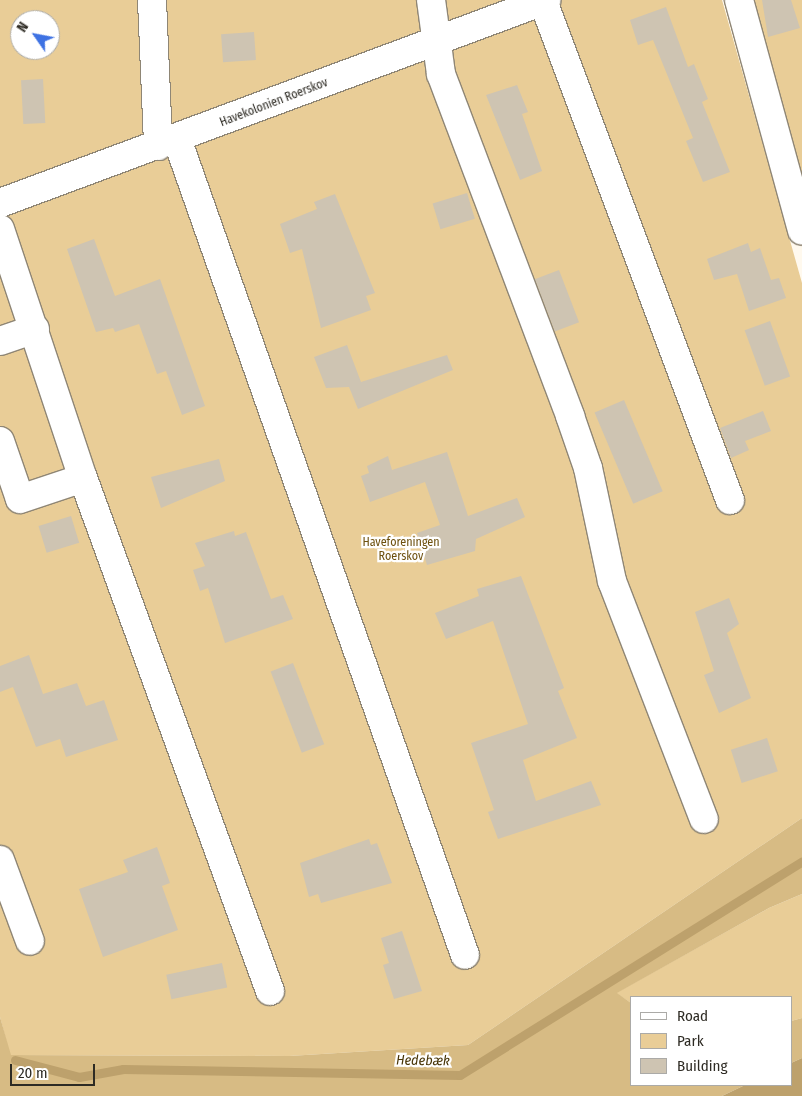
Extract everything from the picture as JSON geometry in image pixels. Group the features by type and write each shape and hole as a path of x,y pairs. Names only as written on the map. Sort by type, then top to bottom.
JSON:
{"lane":[{"path":"152,0 168,143 465,955"},
{"path":"431,0 433,42 441,74 588,468 612,581 704,819"},
{"path":"739,0 802,231"},
{"path":"545,1 730,500"},
{"name":"Havekolonien Roerskov","path":"0,203 168,143 545,1"},
{"path":"0,229 35,329 83,478 270,990"},
{"path":"0,341 35,329"},
{"path":"0,440 20,499 83,478"},
{"path":"0,860 30,942"}],"green space":[{"name":"Haveforeningen Roerskov","path":"0,0 722,0 802,283 802,818 468,1045 289,1056 10,1055 0,1017"},
{"path":"752,0 802,0 802,182"},
{"path":"802,894 802,1018 792,1021 792,996 630,996 630,1002 616,993 769,908"}],"shaded area":[{"path":"802,818 802,894 769,908 617,993 630,1002 630,1086 743,1086 722,1096 0,1096 0,1017 11,1055 289,1056 468,1045"},
{"path":"802,1018 802,1058 792,1063 792,1021"},
{"path":"802,1058 802,1096 722,1096 743,1086 792,1086 792,1063"}],"building":[{"path":"762,0 791,0 800,28 768,37"},
{"path":"666,7 688,67 694,64 708,99 702,102 730,172 703,182 686,141 693,138 653,40 638,45 630,20"},
{"path":"254,32 256,60 223,62 221,34"},
{"path":"43,79 45,123 23,124 21,80"},
{"path":"517,85 528,112 522,114 542,171 520,180 486,95"},
{"path":"467,193 475,219 440,229 433,204"},
{"path":"335,194 375,293 366,296 371,310 321,328 302,249 290,253 280,224 317,209 314,202"},
{"path":"94,239 115,296 160,279 205,406 182,415 166,371 157,374 139,324 115,332 113,328 96,332 67,249"},
{"path":"748,243 751,252 760,248 771,280 779,278 786,298 749,311 737,274 714,280 707,259"},
{"path":"559,270 579,322 555,332 535,279"},
{"path":"770,321 790,376 765,386 745,330"},
{"path":"347,345 361,382 447,355 453,370 358,409 349,387 326,388 314,357"},
{"path":"624,400 663,491 633,504 595,413"},
{"path":"763,411 771,431 745,441 749,450 731,458 720,428"},
{"path":"447,452 468,516 517,498 525,517 476,539 475,551 427,565 417,533 440,525 425,482 370,502 361,476 369,473 367,466 388,456 392,470"},
{"path":"219,459 225,481 161,508 151,477"},
{"path":"71,516 79,543 47,553 38,526"},
{"path":"234,531 235,536 246,532 271,599 283,595 293,619 225,643 208,588 200,591 193,570 205,566 195,543"},
{"path":"521,576 564,688 558,691 577,738 523,760 536,801 591,781 601,805 498,839 488,812 494,810 471,743 528,724 493,621 446,639 435,613 479,596 477,589"},
{"path":"729,598 739,624 727,633 751,698 719,713 704,675 714,671 695,612"},
{"path":"29,655 43,694 77,683 86,706 104,700 118,740 66,757 60,739 36,747 13,687 0,692 0,666"},
{"path":"293,663 324,744 302,753 271,672"},
{"path":"767,738 778,771 742,783 731,750"},
{"path":"369,839 371,845 377,843 392,883 321,903 318,894 309,897 300,863"},
{"path":"157,847 170,883 162,886 178,930 103,957 79,889 128,872 123,860"},
{"path":"402,931 422,991 394,999 383,965 389,963 381,938"},
{"path":"222,963 227,987 171,999 166,975"}],"waterway":[{"name":"Hedebæk","path":"15,1060 79,1077 123,1069 460,1075 802,861"}]}
